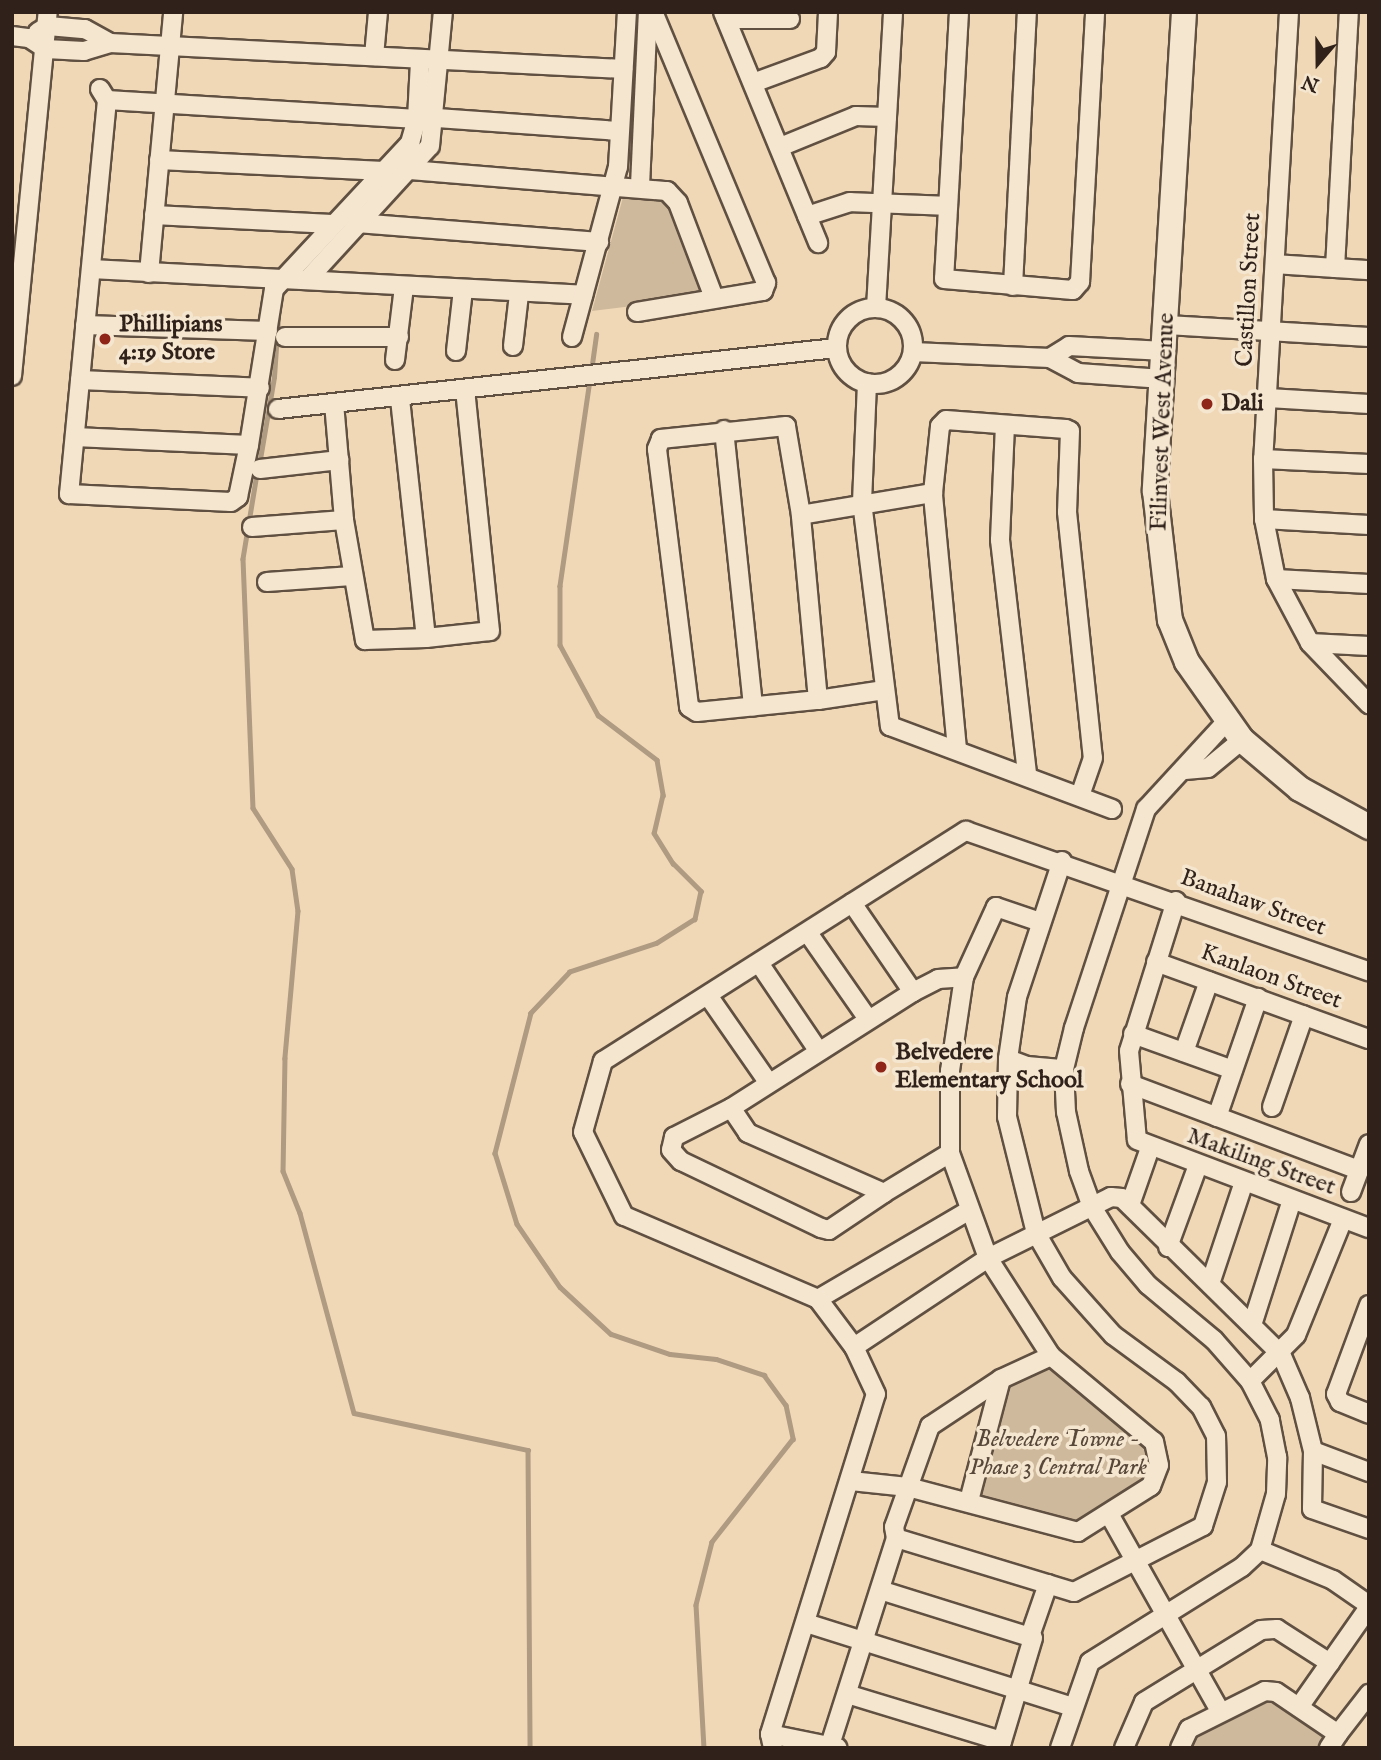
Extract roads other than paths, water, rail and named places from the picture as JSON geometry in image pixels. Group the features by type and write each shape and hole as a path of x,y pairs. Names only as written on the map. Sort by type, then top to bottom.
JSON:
{"street":[{"path":"149,273 173,12"},
{"path":"374,56 378,12"},
{"path":"295,279 332,224 410,142 443,12"},
{"path":"572,337 615,185 627,12"},
{"path":"640,186 651,12"},
{"path":"637,312 762,290 766,284 651,12"},
{"path":"753,83 821,58 826,52 828,12"},
{"path":"876,308 893,12"},
{"path":"959,12 944,279 1073,290 1080,282 1095,12"},
{"path":"1013,286 1027,12"},
{"name":"Filinvest West Avenue","path":"1184,12 1155,491 1163,582 1170,620 1187,662 1234,731 1300,789 1369,827"},
{"name":"Castillon Street","path":"1289,12 1263,459 1264,519 1276,579 1310,643 1369,704"},
{"path":"1335,268 1349,12"},
{"path":"789,19 724,16 818,243"},
{"path":"21,37 48,19 85,29 110,43"},
{"path":"12,376 48,19"},
{"path":"21,37 46,49 84,51 110,43 623,69"},
{"path":"417,119 165,102 104,94 91,269 69,494 231,502 238,497 260,388 276,334 274,289 295,279 357,223 430,146 436,118 431,61"},
{"path":"780,147 856,116 887,117"},
{"path":"436,118 620,131"},
{"path":"159,160 384,171"},
{"path":"410,170 640,186 667,191 678,203 714,298"},
{"path":"807,216 842,203 948,206"},
{"path":"154,215 332,224"},
{"path":"357,223 599,242"},
{"path":"1275,264 1369,270"},
{"path":"91,269 519,294 583,295"},
{"path":"395,360 404,287"},
{"path":"456,351 463,290"},
{"path":"513,346 519,294"},
{"path":"876,308 905,324 913,352 908,366 892,381 866,383 843,367 836,348 845,323 853,315 876,308"},
{"path":"85,325 399,337"},
{"path":"1167,325 1369,337"},
{"path":"1050,358 1069,346 1165,351"},
{"path":"278,409 400,399 836,348"},
{"path":"913,352 1050,358 1078,373 1163,379"},
{"path":"80,380 260,388"},
{"path":"866,383 862,502 890,726 1027,774 1112,808"},
{"path":"334,403 344,520 365,640 426,638 490,631 465,391"},
{"path":"1268,398 1369,404"},
{"path":"400,399 426,638"},
{"path":"957,749 933,493 940,426 946,420 1070,431 1067,512 1093,758 1080,795"},
{"path":"1005,425 1000,540 1027,774"},
{"path":"818,700 801,515 786,426 724,430 661,439 657,449 689,707 696,712 818,700 884,690"},
{"path":"724,430 753,706"},
{"path":"75,437 249,444"},
{"path":"1263,459 1369,464"},
{"path":"260,469 339,460"},
{"path":"801,515 862,502 933,493"},
{"path":"1264,519 1369,525"},
{"path":"251,527 344,520"},
{"path":"267,582 352,576"},
{"path":"1276,579 1369,584"},
{"path":"1310,643 1369,646"},
{"path":"1060,1748 1082,1677 1099,1652 1168,1614 1242,1567 1260,1550 1271,1523 1277,1457 1270,1420 1250,1381 1214,1340 1133,1270 1093,1207 1070,1135 1064,1069 1080,1004 1150,801 1185,770 1193,754 1234,731"},
{"name":"Banahaw Street","path":"818,1299 631,1221 614,1202 584,1137 603,1061 709,997 966,831 1122,881 1369,971"},
{"path":"896,1538 1080,1592 1203,1526 1217,1482 1216,1436 1201,1408 1177,1382 1113,1335 1062,1278 1036,1233 1007,1117 1008,1059 1017,998 1062,861"},
{"path":"1130,1205 1144,1144 1130,1084 1133,1034 1176,901"},
{"path":"852,904 913,992"},
{"path":"851,1481 908,1487 969,1501 1071,1533 1109,1514 1151,1486 1158,1475 1154,1442 1051,1356 988,1258 968,1211 950,1153 950,1071 964,977 996,907 1040,922"},
{"path":"808,933 868,1019"},
{"name":"Kanlaon Street","path":"1156,962 1369,1039"},
{"path":"759,963 818,1050"},
{"path":"950,1153 884,1192 829,1230 681,1161 671,1150 674,1137 731,1108 818,1050 913,992 938,979 964,977"},
{"path":"1184,1052 1209,981"},
{"path":"709,997 768,1082"},
{"path":"1216,1117 1258,998"},
{"path":"1272,1107 1304,1015"},
{"path":"1133,1034 1233,1070"},
{"path":"1008,1059 1027,1066 1064,1069"},
{"path":"1130,1084 1359,1170"},
{"path":"731,1108 748,1133 884,1192"},
{"name":"Makiling Street","path":"1144,1144 1369,1228"},
{"path":"1351,1192 1369,1144"},
{"path":"1168,1247 1198,1165"},
{"path":"1210,1284 1244,1182"},
{"path":"854,1348 988,1258 1116,1197 1130,1205 1168,1247 1253,1322 1281,1354 1300,1398 1313,1451 1311,1509 1369,1529"},
{"path":"1253,1322 1292,1200"},
{"path":"968,1211 818,1299 854,1348 876,1394 771,1741 834,1746 847,1694 896,1538 894,1527 933,1420 1001,1379 1051,1356"},
{"path":"1250,1381 1281,1354 1296,1335 1343,1219"},
{"path":"1369,1305 1337,1398 1369,1414"},
{"path":"969,1501 1001,1379"},
{"path":"1313,1451 1369,1472"},
{"path":"1109,1514 1168,1614 1220,1711"},
{"path":"1260,1550 1333,1580 1369,1606 1299,1707"},
{"path":"1030,1636 1048,1584"},
{"path":"847,1694 1001,1744 1033,1641 1030,1636 880,1590"},
{"path":"806,1623 1073,1707"},
{"path":"1124,1748 1138,1707 1197,1668 1269,1628 1330,1663"},
{"path":"1180,1748 1189,1729 1220,1711 1265,1691 1276,1692 1299,1707 1333,1741 1369,1694"}],"waterway":[{"path":"431,46 433,12"},
{"path":"306,267 324,248"},
{"path":"259,465 274,377 278,318"},
{"path":"591,371 596,334"},
{"path":"590,380 560,586 560,645 598,715 657,760 663,795 654,833 673,863 701,891 695,919 657,943 570,972 531,1013 495,1153 517,1224 560,1287 611,1334 670,1354 716,1359 764,1375 786,1405 793,1439 712,1542 696,1605 704,1748"},
{"path":"257,474 243,559 253,808 292,869 298,911 285,1058 283,1171 300,1213 354,1413 528,1450 530,1748"}],"place":[{"name":"Phillipians 4:19 Store","path":"105,339"},
{"name":"Dali","path":"1207,404"},
{"name":"Belvedere Elementary School","path":"881,1067"}],"park label":[{"name":"Belvedere Towne - Phase 3 Central Park","path":"1058,1454"}]}
